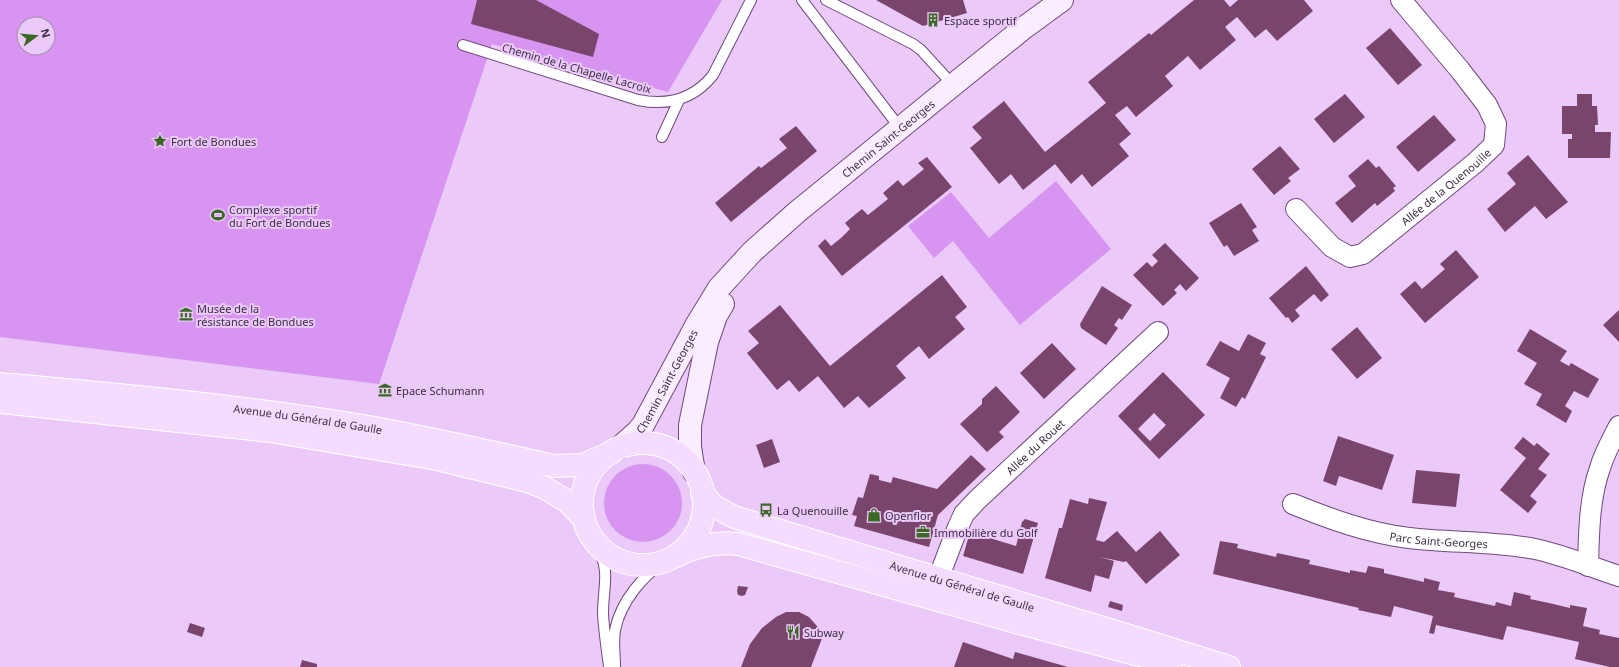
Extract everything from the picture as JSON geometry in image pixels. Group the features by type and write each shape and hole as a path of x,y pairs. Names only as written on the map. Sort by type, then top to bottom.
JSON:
{"main road":[{"name":"Avenue du Général de Gaulle","path":"0,384 228,407 301,417 375,428 555,466 582,465 615,450"},
{"name":"Avenue du Général de Gaulle","path":"0,402 270,431 437,459 543,486 567,501 584,519"},
{"path":"638,444 657,445 678,455 694,472 699,480 702,493 703,511 699,528 689,544 671,558 649,565 630,564 612,556 591,537 584,519 582,500 587,481 597,465 615,450 638,444"},
{"name":"Avenue du Général de Gaulle","path":"702,493 714,506 734,517 1230,667"},
{"name":"Avenue du Général de Gaulle","path":"671,558 708,544 738,544 1116,649 1196,667"}],"street":[{"name":"Chemin Saint-Georges","path":"1025,27 1050,0"},
{"name":"Chemin Saint-Georges","path":"615,450 629,441 643,425 697,324 719,288 752,252 900,128 1025,27 1062,0"},
{"name":"Allée de la Quenouille","path":"1296,209 1332,247 1350,257 1363,254 1475,163 1494,145 1496,124 1487,106 1470,83 1401,0"},
{"name":"Chemin Saint-Georges","path":"694,472 689,432 702,361 716,316 752,252"},
{"name":"Allée du Rouet","path":"938,579 964,514 977,500 1158,332"},
{"path":"1588,566 1590,516 1594,489 1600,468 1619,426"},
{"name":"Parc Saint-Georges","path":"1293,504 1348,526 1375,532 1409,538 1511,545 1561,555 1619,576"}],"lane":[{"name":"Chemin de la Chapelle Lacroix","path":"463,45 638,100 656,102 679,100 705,86 713,75 751,0"},
{"path":"802,0 900,128"},
{"path":"826,0 913,44 953,85"},
{"path":"662,137 679,100"},
{"path":"597,544 606,566 603,615 609,667"},
{"path":"614,667 615,631 618,620 625,606 641,580 671,558"}],"shaded area":[{"name":"Complexe sportif du Fort de Bondues","path":"0,0 722,0 668,92 492,44 379,384 0,337"},
{"path":"1056,181 1111,249 1020,325 953,241 934,258 908,226 951,192 989,238"},
{"path":"635,464 651,464 665,470 676,481 682,495 682,511 676,525 665,536 651,542 635,542 621,536 610,525 604,511 604,495 610,481 621,470"}],"building":[{"path":"477,0 536,0 599,34 593,57 471,24"},
{"name":"Espace sportif","path":"876,0 963,0 967,13 923,26"},
{"path":"1194,0 1224,0 1230,7 1238,0 1304,0 1313,11 1277,41 1266,29 1255,38 1237,17 1225,27 1236,40 1200,70 1188,56 1165,76 1173,86 1136,117 1127,106 1115,115 1131,134 1119,144 1129,156 1092,187 1082,174 1071,184 1055,164 1023,190 1011,174 999,184 970,148 982,138 972,127 1004,101 1045,152 1106,103 1088,82 1149,33 1151,35"},
{"path":"1390,28 1422,65 1398,85 1366,48"},
{"path":"1345,94 1365,117 1334,143 1314,119"},
{"path":"1577,94 1592,94 1592,106 1597,106 1598,125 1595,125 1595,132 1611,132 1610,158 1568,158 1568,139 1572,139 1572,134 1562,134 1562,106 1577,106"},
{"path":"1434,115 1456,140 1418,172 1396,147"},
{"path":"796,126 817,151 731,222 715,203 759,166 761,168 787,148 779,139"},
{"path":"1280,146 1300,169 1288,178 1291,181 1274,195 1252,169"},
{"path":"1528,155 1568,202 1546,219 1535,206 1505,232 1487,209 1516,184 1507,173"},
{"path":"927,157 952,187 842,276 818,246 825,239 831,246 841,238 850,229 845,223 862,209 868,215 888,199 883,193 898,180 903,186 924,169 918,163"},
{"path":"1368,159 1376,168 1379,166 1396,186 1393,188 1395,191 1377,206 1375,203 1352,223 1335,203 1356,186 1348,176"},
{"path":"1241,203 1257,227 1252,230 1259,241 1234,256 1227,245 1224,247 1209,223"},
{"path":"1165,243 1199,278 1186,291 1180,284 1174,290 1177,293 1163,306 1133,275 1147,262 1152,267 1158,261 1152,255"},
{"path":"1456,250 1479,277 1425,323 1400,294 1415,281 1422,289 1445,269 1440,264"},
{"path":"1306,266 1329,295 1321,302 1314,294 1295,310 1300,316 1292,323 1269,298"},
{"path":"942,275 967,307 955,317 965,329 929,359 919,346 896,366 906,378 869,408 858,396 844,408 818,376 799,392 789,380 777,390 747,353 759,343 748,331 780,305 830,366"},
{"path":"1102,286 1132,305 1122,320 1119,318 1114,325 1118,328 1106,345 1081,328 1080,324"},
{"path":"1619,310 1619,342 1603,325"},
{"path":"1357,327 1382,358 1357,379 1331,349"},
{"path":"1530,329 1567,351 1560,361 1569,366 1571,363 1599,379 1588,398 1574,391 1565,406 1572,411 1566,423 1536,405 1542,394 1524,384 1537,363 1517,351"},
{"path":"1248,334 1266,343 1260,354 1266,357 1245,399 1242,397 1236,407 1220,398 1230,378 1206,365 1220,341 1239,351"},
{"path":"1052,343 1076,369 1044,399 1020,373"},
{"path":"1163,372 1205,415 1159,459 1118,416","holes":["1154,413 1166,425 1150,441 1138,429"]},
{"path":"996,386 1020,412 999,432 1004,437 987,452 960,424 982,404 982,399"},
{"path":"1338,436 1394,455 1382,490 1339,476 1336,486 1323,481"},
{"path":"1523,437 1534,446 1537,443 1550,454 1538,469 1547,475 1530,496 1537,502 1528,513 1500,490 1526,458 1514,448"},
{"path":"772,439 780,462 764,468 756,445"},
{"path":"971,455 986,469 938,515 929,547 854,526 857,516 852,515 858,497 863,498 870,474 879,476 879,480 891,483 893,477 937,489"},
{"path":"1416,470 1460,474 1456,507 1412,503"},
{"path":"1089,498 1107,502 1096,540 1104,542 1117,531 1136,552 1160,531 1180,555 1146,584 1126,561 1124,562 1100,557 1114,561 1109,579 1095,575 1091,592 1045,578 1059,528 1062,528 1070,499 1088,504"},
{"path":"1025,519 1038,523 1023,574 963,556 970,532 1016,546 1022,522"},
{"path":"1220,541 1238,544 1237,548 1276,557 1277,553 1310,560 1309,564 1350,573 1350,570 1366,573 1368,566 1384,569 1384,573 1424,582 1424,578 1440,582 1438,590 1455,593 1454,597 1495,606 1496,602 1511,606 1514,592 1531,596 1530,599 1570,608 1570,605 1587,608 1583,626 1600,630 1599,634 1619,638 1619,667 1610,667 1575,659 1579,642 1507,626 1503,640 1436,625 1434,634 1429,633 1433,616 1394,606 1391,617 1358,610 1359,608 1213,574"},
{"path":"738,586 748,587 745,595 738,595"},
{"path":"1110,601 1123,605 1122,611 1108,607"},
{"path":"786,612 799,612 809,617 820,631 824,633 811,667 741,667 750,644 762,628 776,617"},
{"path":"190,623 205,628 202,637 187,632"},
{"path":"963,642 1013,659 1015,652 1068,667 954,667"},
{"path":"302,660 317,664 317,667 300,667"}],"place":[{"name":"Espace sportif","path":"933,20"},
{"name":"Fort de Bondues","path":"160,141"},
{"name":"Complexe sportif du Fort de Bondues","path":"218,215"},
{"name":"Musée de la résistance de Bondues","path":"186,314"},
{"name":"Epace Schumann","path":"385,390"},
{"name":"La Quenouille","path":"766,510"},
{"name":"Openflor","path":"874,515"},
{"name":"Immobilière du Golf","path":"923,532"},
{"name":"Subway","path":"793,632"}]}
